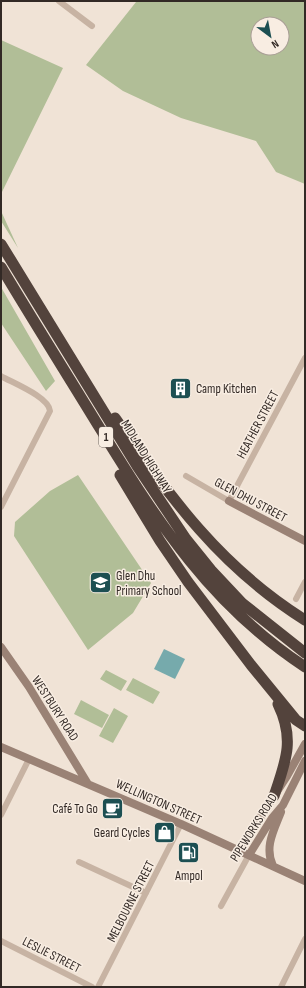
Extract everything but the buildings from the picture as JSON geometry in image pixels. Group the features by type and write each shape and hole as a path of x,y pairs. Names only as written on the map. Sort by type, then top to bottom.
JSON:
{"highway":[{"name":"MIDLAND HIGHWAY","path":"1,244 60,338 137,466 186,539 211,570 242,602 305,653"},
{"name":"MIDLAND HIGHWAY","path":"1,267 139,490 185,557 209,585 240,617 305,667"},
{"path":"31,316 77,403 160,541 210,612 296,720 305,726"},
{"path":"60,338 168,492 199,531 248,579 305,620"},
{"path":"267,684 283,714 288,739 286,764 274,796"}],"main road":[{"name":"GLEN DHU STREET","path":"229,501 305,541"},
{"name":"WESTBURY ROAD","path":"1,647 42,706 88,784"},
{"name":"PIPEWORKS ROAD","path":"239,850 305,744"},
{"name":"WELLINGTON STREET","path":"1,747 181,824 305,881"},
{"name":"PIPEWORKS ROAD","path":"249,855 272,818 284,803 305,761"},
{"path":"273,866 269,856 269,848 284,803 274,796"}],"street":[{"path":"59,1 92,26"},
{"name":"HEATHER STREET","path":"229,501 305,358"},
{"path":"1,376 43,399 49,405 50,411 1,507"},
{"name":"GLEN DHU STREET","path":"186,476 229,501"},
{"path":"296,599 305,582"},
{"path":"1,815 29,759"},
{"name":"MELBOURNE STREET","path":"98,987 181,824"},
{"name":"PIPEWORKS ROAD","path":"221,906 249,855"},
{"path":"79,862 146,893"},
{"path":"280,987 305,939"},
{"name":"LESLIE STREET","path":"1,941 92,987"}],"green space":[{"path":"135,1 305,1 305,184 276,172 256,141 181,118 123,91 86,65 136,2"},
{"path":"1,40 63,68 1,194"},
{"path":"1,211 18,248 1,221"},
{"path":"1,287 55,381 46,391 1,323"},
{"path":"78,475 151,583 133,613 88,650 14,536 15,522 50,491"},
{"path":"106,670 127,681 121,691 100,679"},
{"path":"133,678 160,692 153,704 126,690"},
{"path":"81,700 109,715 102,728 74,714"},
{"path":"114,708 128,716 113,743 99,736"}],"water":[{"path":"164,649 185,659 175,679 154,669"}],"place":[{"name":"Camp Kitchen","path":"180,388"},
{"name":"Glen Dhu Primary School","path":"101,582"},
{"name":"Café To Go","path":"113,808"},
{"name":"Geard Cycles","path":"165,832"},
{"name":"Ampol","path":"189,853"}]}
